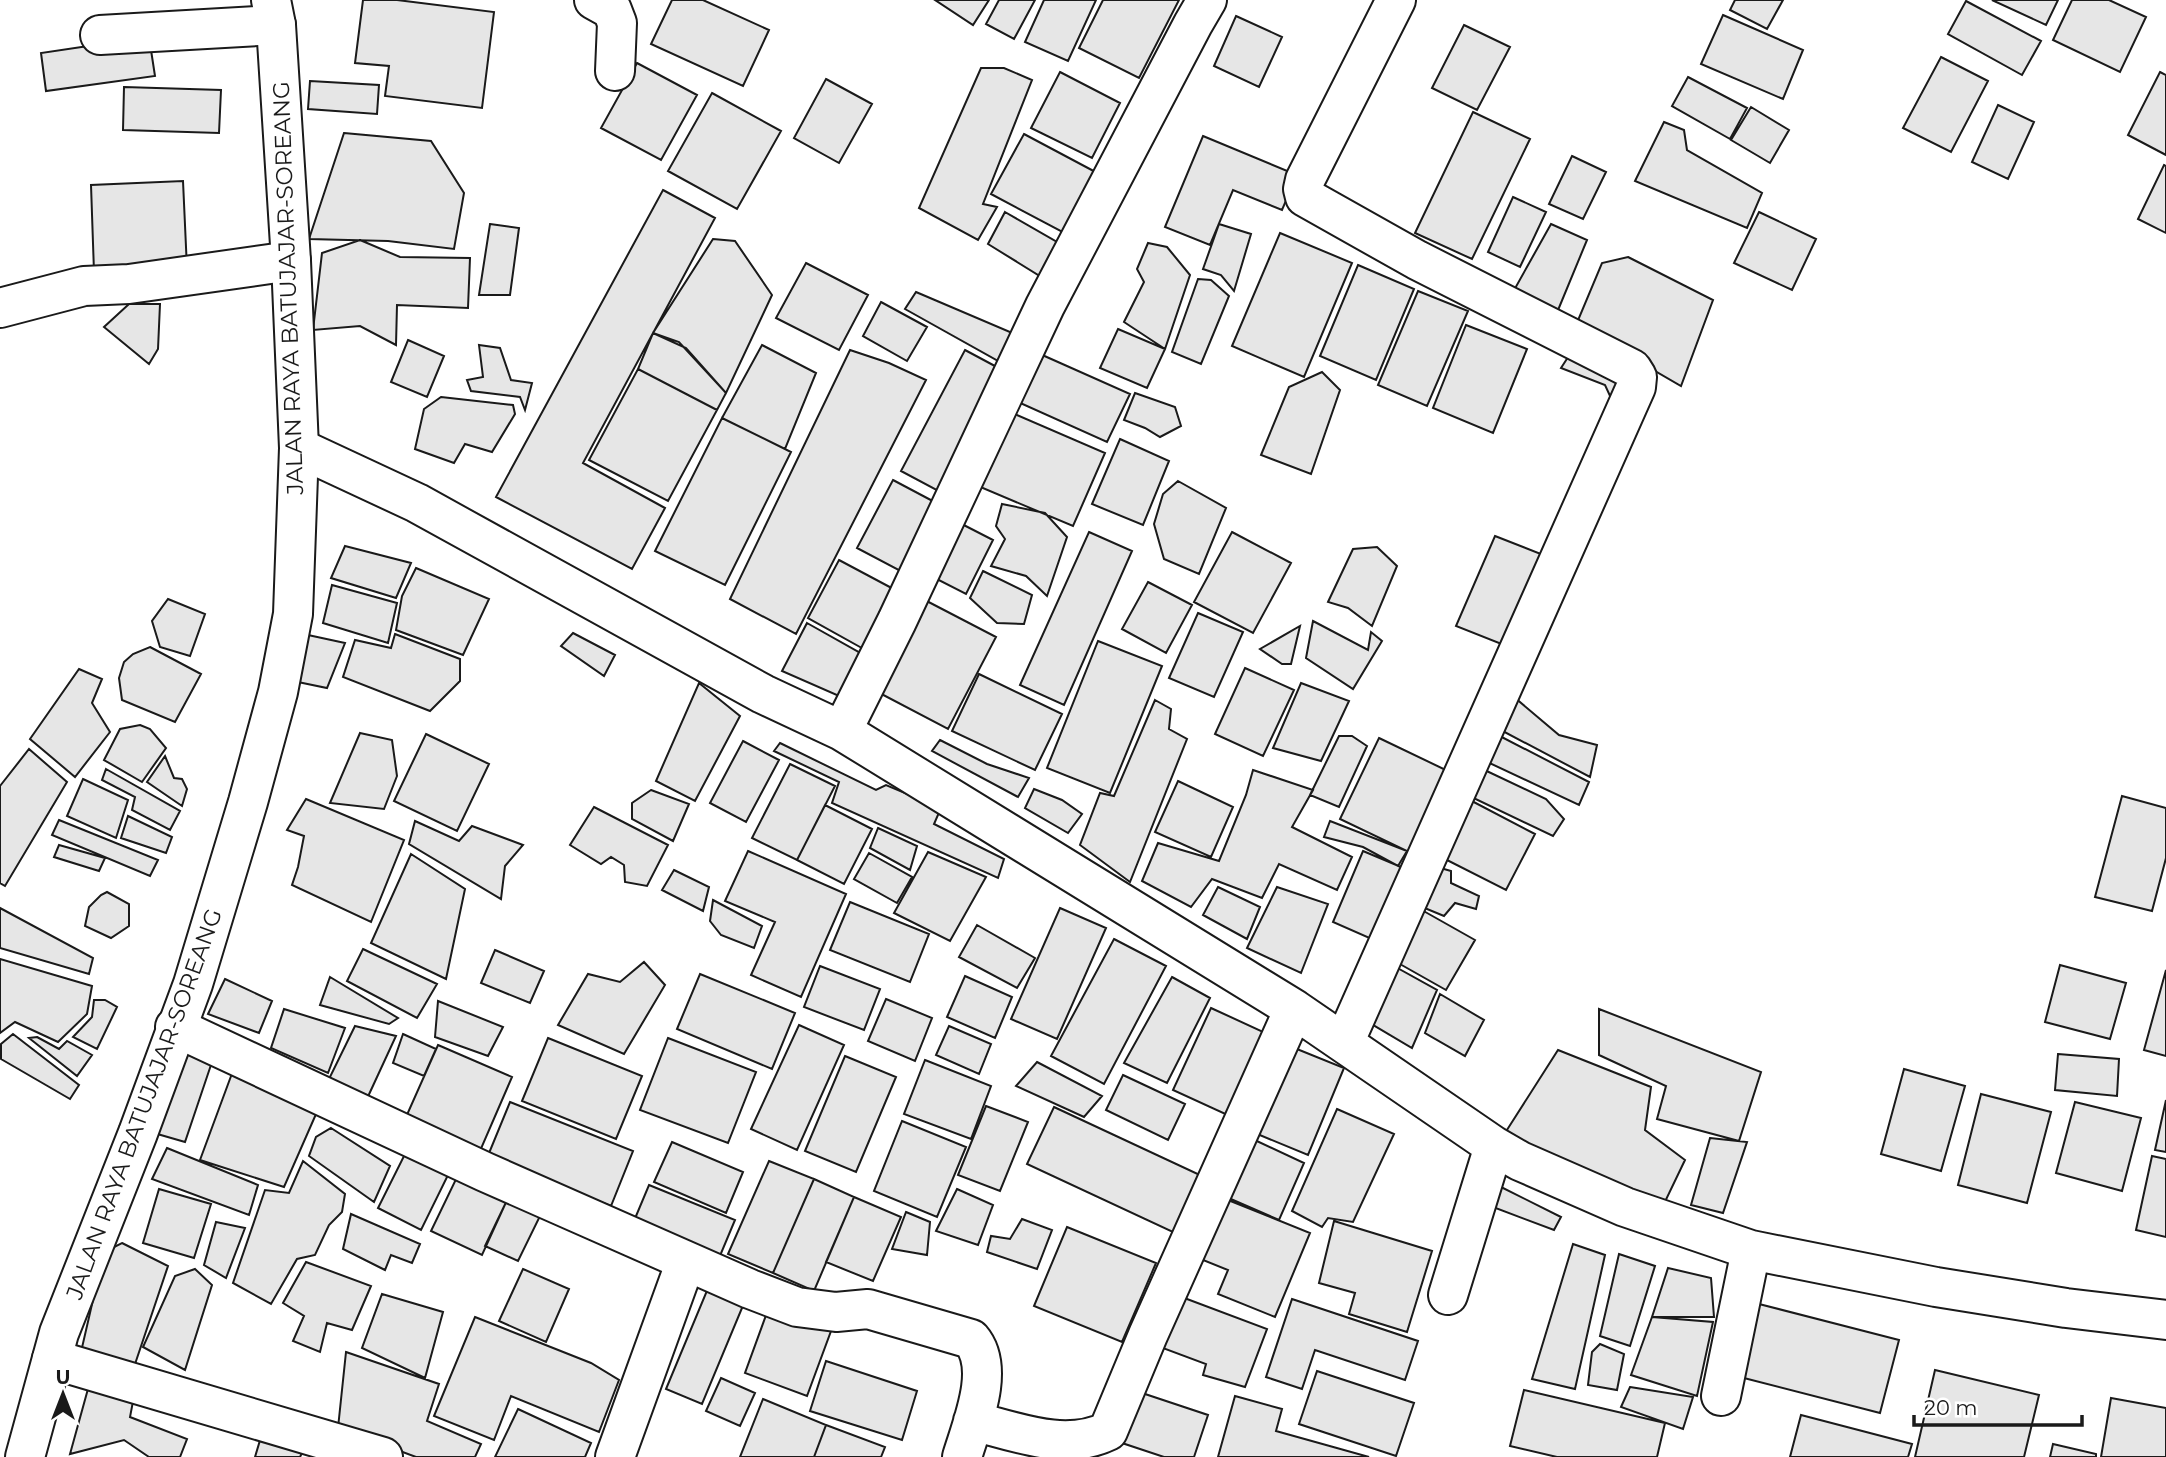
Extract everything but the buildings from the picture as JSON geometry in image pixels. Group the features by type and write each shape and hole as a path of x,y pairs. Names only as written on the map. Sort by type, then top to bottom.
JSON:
{"main road":[{"path":"594,0 612,10 617,23 615,71"},
{"path":"842,731 897,621 1045,306 1207,0"},
{"path":"1344,1043 1636,387 1637,377 1632,369 1417,260 1305,197 1305,180 1396,0"},
{"path":"100,35 273,12"},
{"name":"JALAN RAYA BATUJAJAR-SOREANG","path":"25,1457 59,1333 138,1133 196,972 248,802 278,692 293,614 299,448 291,261 273,12"},
{"path":"0,308 84,286 129,284 291,261"},
{"path":"299,448 417,503 764,694 842,731 1294,1009 1520,1161 1625,1207 1751,1250 1949,1289 2066,1308 2166,1320"},
{"path":"973,1421 1046,1440 1080,1440 1108,1431 1159,1310 1294,1009"},
{"path":"175,1027 485,1172 797,1307 836,1312 868,1309 971,1339 978,1347 983,1377 962,1457"},
{"path":"1448,1295 1494,1146"},
{"path":"1721,1395 1751,1250"},
{"path":"615,1457 686,1261"},
{"path":"52,1359 383,1457"}]}
